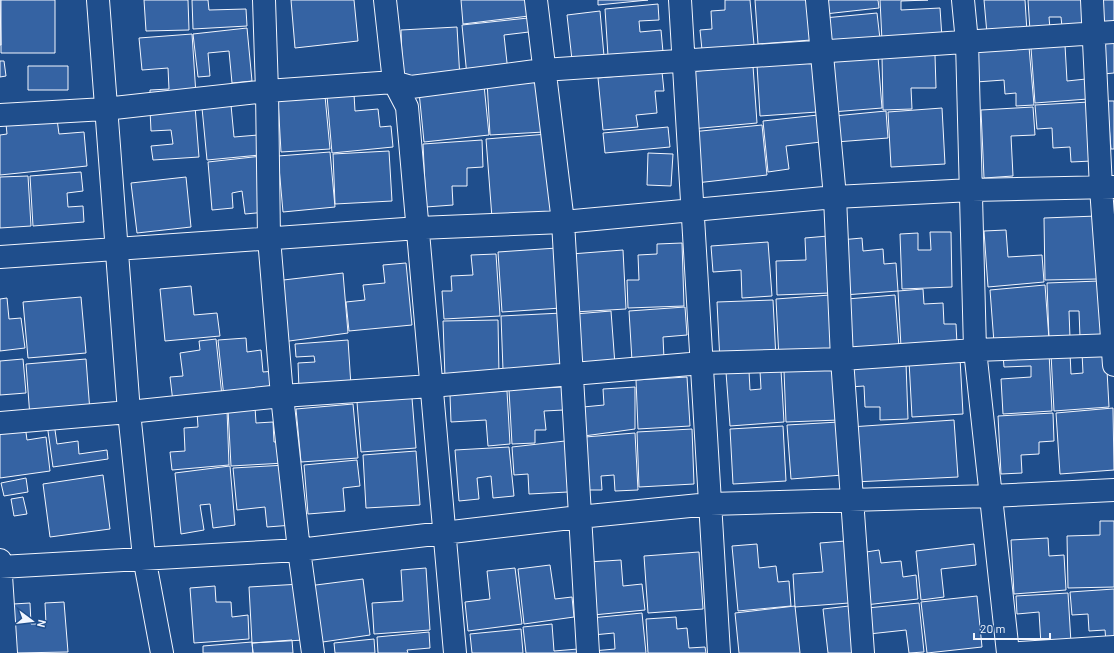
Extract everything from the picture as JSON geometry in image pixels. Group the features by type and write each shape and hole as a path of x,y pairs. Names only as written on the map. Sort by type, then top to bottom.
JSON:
{"street":[{"path":"98,0 115,248 129,412 144,557 162,653"},
{"path":"264,0 269,238 282,396 298,550 313,653"},
{"path":"385,0 394,82 407,106 419,228 431,386 455,653"},
{"path":"536,0 562,222 588,653"},
{"path":"680,0 682,60 693,210 720,653"},
{"path":"817,0 834,197 842,359 863,653"},
{"path":"963,0 968,42 975,350 1008,653"},
{"path":"0,422 129,412 282,396 431,386 702,363 842,359 975,350 1113,351 1107,188 1104,33 1092,0"},
{"path":"0,115 105,109 267,91 394,82 411,87 543,70 1104,33"},
{"path":"0,257 419,228 562,222 834,197 972,190 1107,188"},
{"path":"6,653 0,565 298,550 579,517 710,504 990,496 1114,490"},
{"path":"1020,653 1114,647"}],"building":[{"path":"0,0 1,45 0,45"},
{"path":"1,0 55,0 55,53 1,53"},
{"path":"144,0 188,0 189,30 146,31"},
{"path":"192,0 208,0 209,10 246,9 247,26 193,29"},
{"path":"291,0 354,0 358,41 295,48"},
{"path":"461,0 527,0 529,16 463,24"},
{"path":"598,0 648,0 598,5"},
{"path":"725,0 750,0 754,45 702,50 700,30 712,29 711,11 725,10"},
{"path":"755,0 808,0 811,40 758,44"},
{"path":"824,0 878,0 879,8 825,14"},
{"path":"880,0 928,0 901,1 901,10 940,8 942,38 882,41"},
{"path":"984,0 1025,0 1027,32 987,34"},
{"path":"1028,0 1082,0 1084,26 1062,27 1061,17 1049,17 1050,29 1030,31"},
{"path":"1097,0 1114,0 1114,26 1098,27"},
{"path":"658,4 659,20 639,21 640,32 661,30 663,52 608,56 605,9"},
{"path":"600,11 604,56 572,60 567,15"},
{"path":"877,13 880,39 827,45 824,18"},
{"path":"528,18 529,32 504,35 508,72 467,76 462,25"},
{"path":"457,27 460,79 403,83 401,30"},
{"path":"247,28 252,81 232,83 229,51 208,53 210,76 198,77 193,34"},
{"path":"192,34 196,95 150,98 150,90 169,89 168,68 142,70 139,38"},
{"path":"1114,43 1114,73 1103,74 1101,44"},
{"path":"1065,45 1067,81 1086,79 1088,99 1035,103 1031,48"},
{"path":"1029,47 1034,105 1016,106 1016,93 1005,94 1004,80 976,82 974,48"},
{"path":"935,55 936,88 911,88 912,109 883,110 882,56"},
{"path":"878,57 882,108 832,112 828,61"},
{"path":"0,61 4,61 6,76 0,77"},
{"path":"814,61 817,112 760,116 757,65"},
{"path":"28,66 68,66 68,90 28,90"},
{"path":"753,66 757,123 691,129 686,72"},
{"path":"662,72 664,91 655,91 657,113 636,115 638,127 603,130 598,78"},
{"path":"541,78 544,132 490,135 487,81"},
{"path":"484,85 489,135 424,142 419,92"},
{"path":"354,94 355,111 378,109 380,127 391,126 393,147 332,153 327,96"},
{"path":"325,96 330,149 281,152 278,99"},
{"path":"1107,101 1114,101 1114,149 1111,149"},
{"path":"1089,102 1092,161 1071,162 1070,147 1053,148 1052,128 1037,129 1035,105"},
{"path":"231,105 234,137 258,135 260,155 207,160 202,108"},
{"path":"195,106 199,157 153,160 151,146 173,144 171,130 151,131 150,110"},
{"path":"1033,107 1035,135 1011,136 1013,176 984,178 981,110"},
{"path":"942,108 945,164 891,167 888,112"},
{"path":"886,111 888,138 836,142 834,116"},
{"path":"818,115 821,142 786,146 789,169 768,172 763,121"},
{"path":"57,119 59,134 84,132 87,166 0,175 0,135 7,134 6,124"},
{"path":"762,125 767,175 696,183 691,132"},
{"path":"668,127 670,147 605,153 603,133"},
{"path":"548,134 554,212 492,218 486,139"},
{"path":"482,140 483,167 467,168 467,186 452,186 453,205 426,207 423,144"},
{"path":"389,151 392,201 335,204 333,154"},
{"path":"330,152 335,207 283,212 278,156"},
{"path":"648,153 673,154 671,186 647,185"},
{"path":"262,156 267,212 245,214 242,191 232,193 233,208 212,210 208,162"},
{"path":"81,172 83,191 67,193 68,207 83,206 84,222 33,226 30,176"},
{"path":"28,176 31,226 0,228 0,177"},
{"path":"186,177 191,227 137,233 131,183"},
{"path":"1097,216 1098,279 1045,280 1044,218"},
{"path":"1006,230 1008,257 1042,255 1044,282 988,287 984,231"},
{"path":"930,232 951,232 952,287 902,289 900,234 918,233 918,250 931,250"},
{"path":"828,236 830,293 777,295 776,261 806,260 805,238"},
{"path":"862,238 863,251 883,249 884,264 896,263 898,291 844,295 840,240"},
{"path":"768,242 772,296 742,298 741,270 713,272 711,246"},
{"path":"682,243 684,306 628,308 627,280 639,280 638,255 657,254 657,244"},
{"path":"557,248 561,308 502,312 498,252"},
{"path":"623,250 626,309 574,312 571,254"},
{"path":"496,254 500,316 444,319 442,291 452,291 451,276 473,275 471,255"},
{"path":"406,263 412,325 349,331 346,302 365,300 363,285 385,283 383,265"},
{"path":"343,273 348,333 282,342 275,281"},
{"path":"1099,281 1102,336 1080,337 1079,311 1069,311 1070,338 1049,339 1047,283"},
{"path":"1045,285 1049,339 994,343 990,290"},
{"path":"191,286 194,315 217,313 220,336 165,341 160,289"},
{"path":"923,289 924,304 943,303 944,324 956,324 957,344 901,347 898,291"},
{"path":"830,295 834,356 779,359 776,299"},
{"path":"895,295 899,347 851,351 847,299"},
{"path":"81,297 86,353 28,358 23,302"},
{"path":"7,298 9,319 21,318 25,348 0,351 0,299"},
{"path":"773,300 776,359 720,362 717,302"},
{"path":"685,307 687,335 663,337 664,359 632,361 629,311"},
{"path":"611,311 615,365 579,368 575,314"},
{"path":"562,313 564,366 503,370 501,316"},
{"path":"498,320 499,375 445,377 443,321"},
{"path":"246,338 247,352 261,350 263,372 275,371 277,393 224,398 218,340"},
{"path":"216,339 222,396 173,402 170,377 183,376 180,353 200,350 199,341"},
{"path":"348,340 351,386 299,389 298,363 315,362 314,356 296,357 295,344"},
{"path":"1106,352 1109,407 1054,411 1051,354 1070,353 1071,374 1083,373 1082,353"},
{"path":"1049,353 1052,411 1003,414 1001,379 1031,377 1031,366 1004,367 1003,355"},
{"path":"960,358 963,414 912,417 909,361"},
{"path":"23,359 26,393 0,395 0,361"},
{"path":"86,359 90,412 30,417 26,364"},
{"path":"906,363 908,419 880,420 880,407 865,407 864,386 850,387 850,366"},
{"path":"836,368 839,420 786,422 784,371"},
{"path":"781,370 784,422 730,426 726,372 749,371 750,390 761,389 760,371"},
{"path":"687,377 690,426 638,429 636,380"},
{"path":"562,387 564,410 544,411 546,430 535,430 535,443 512,444 509,390"},
{"path":"635,387 635,429 584,436 583,407 604,405 603,389"},
{"path":"507,391 510,444 488,446 486,420 451,422 450,395"},
{"path":"412,398 416,448 361,452 357,402"},
{"path":"353,404 358,458 301,462 296,409"},
{"path":"255,407 256,423 273,422 274,442 284,442 285,463 231,466 228,409"},
{"path":"1113,408 1114,470 1060,474 1056,413"},
{"path":"227,410 229,465 172,470 170,452 185,451 184,428 198,427 197,412"},
{"path":"1053,413 1054,441 1039,442 1039,454 1021,455 1022,473 1001,474 998,416"},
{"path":"954,420 958,477 854,482 850,427"},
{"path":"839,422 843,475 791,479 787,425"},
{"path":"54,423 57,444 78,441 79,454 107,450 108,459 53,467 47,424"},
{"path":"25,425 27,440 46,437 50,471 0,478 0,428"},
{"path":"783,426 786,481 733,484 730,429"},
{"path":"692,429 694,484 639,487 637,432"},
{"path":"635,433 638,490 615,491 614,475 601,476 602,490 588,490 585,437"},
{"path":"565,441 568,492 529,494 528,474 514,475 512,447"},
{"path":"509,447 514,496 493,498 491,476 477,478 479,499 459,501 455,450"},
{"path":"416,451 420,505 366,508 363,455"},
{"path":"357,460 360,486 343,488 345,511 308,514 304,465"},
{"path":"286,465 293,525 267,527 265,507 237,510 233,468"},
{"path":"230,466 235,525 213,528 210,504 200,505 204,530 181,534 175,473"},
{"path":"103,475 110,529 50,537 43,484"},
{"path":"26,478 28,492 4,496 1,483"},
{"path":"23,497 27,514 14,516 11,499"},
{"path":"1100,521 1114,521 1114,587 1068,588 1067,536 1100,535"},
{"path":"1048,538 1049,556 1064,555 1066,590 1014,594 1011,540"},
{"path":"845,541 849,603 795,607 793,574 823,572 820,543"},
{"path":"757,544 759,568 776,566 778,582 789,581 791,606 738,611 732,546"},
{"path":"974,544 976,565 941,569 944,597 921,600 916,551"},
{"path":"879,550 881,563 901,561 903,577 916,575 918,599 865,605 860,553"},
{"path":"699,552 703,609 648,613 644,556"},
{"path":"621,560 623,586 642,584 645,610 593,615 588,562"},
{"path":"550,565 555,599 572,597 574,617 524,624 518,569"},
{"path":"426,568 430,630 374,634 372,603 403,601 401,570"},
{"path":"515,568 522,624 468,631 465,602 490,599 487,571"},
{"path":"363,579 370,635 316,643 308,586"},
{"path":"301,584 304,640 252,643 249,587"},
{"path":"215,586 216,602 231,602 232,617 248,615 249,639 194,643 190,588"},
{"path":"1114,589 1114,642 1106,642 1105,630 1089,631 1088,614 1072,615 1070,592"},
{"path":"1068,593 1071,643 1041,645 1039,612 1017,614 1016,596"},
{"path":"977,596 982,647 927,653 921,602"},
{"path":"64,602 68,652 15,653 13,604 30,603 31,624 46,624 45,603"},
{"path":"919,603 924,652 909,653 906,630 869,634 867,608"},
{"path":"795,606 800,653 739,653 735,613"},
{"path":"849,606 854,653 828,653 823,609"},
{"path":"642,613 646,653 593,653 593,651 615,649 614,633 593,635 591,618"},
{"path":"676,617 677,629 687,628 689,648 705,647 706,653 648,653 646,619"},
{"path":"552,624 554,651 578,649 579,653 526,653 523,627"},
{"path":"521,629 523,653 472,653 470,634"},
{"path":"429,632 430,648 407,650 408,653 378,653 377,637"},
{"path":"374,639 375,653 335,653 334,643"},
{"path":"292,640 293,653 253,653 252,643"},
{"path":"252,642 253,653 203,653 203,646"}]}
